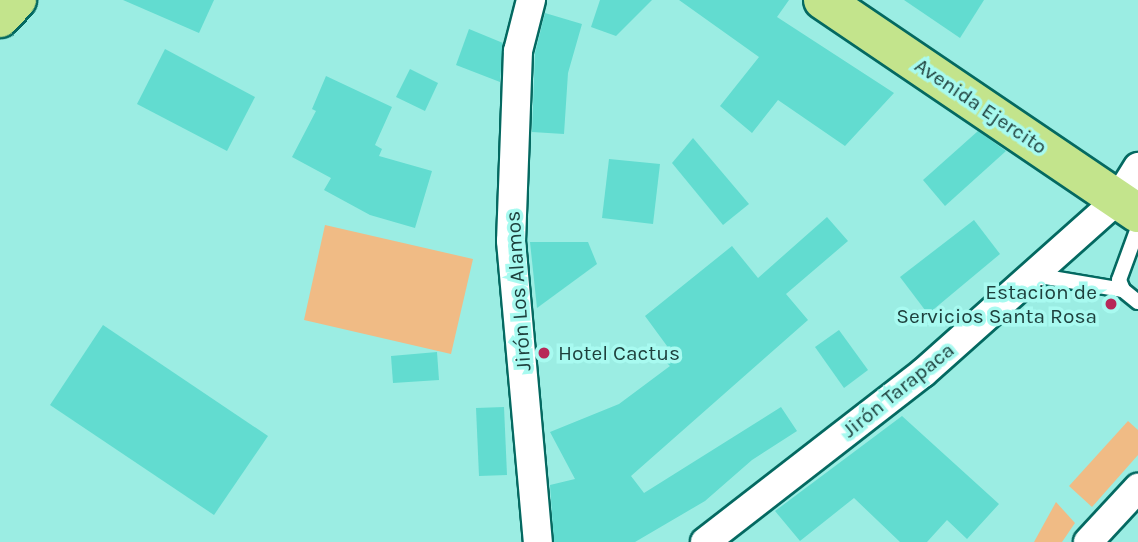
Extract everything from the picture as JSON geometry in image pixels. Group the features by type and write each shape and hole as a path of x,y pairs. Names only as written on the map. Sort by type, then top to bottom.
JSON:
{"highway":[{"path":"0,18 17,0"},
{"name":"Avenida Ejercito","path":"823,0 1131,213"}],"street":[{"name":"Jirón Los Alamos","path":"531,0 518,51 511,241 538,542"},
{"name":"Jirón Tarapaca","path":"705,542 923,373 1033,275 1131,213 1138,167"},
{"path":"1088,542 1138,488"}],"lane":[{"path":"1123,290 1120,270 1131,213"},
{"path":"1033,275 1123,290 1138,302"}],"shaded area":[{"path":"325,225 473,259 451,354 304,320"},
{"path":"1128,421 1138,430 1138,455 1092,507 1069,486"},
{"path":"1056,502 1075,523 1062,542 1034,542"}],"building":[{"path":"123,0 214,0 199,33"},
{"path":"600,0 652,0 616,36 591,27"},
{"path":"679,0 789,0 777,17 894,93 845,146 778,100 752,133 720,106 759,57"},
{"path":"904,0 984,0 960,38"},
{"path":"545,13 582,24 568,73 564,134 532,132 535,53"},
{"path":"469,29 503,43 500,82 456,65"},
{"path":"165,49 255,97 227,151 137,104"},
{"path":"410,69 438,83 425,111 396,97"},
{"path":"326,76 392,107 375,145 382,149 379,156 432,171 415,228 370,215 324,190 331,178 292,157 316,111 312,109"},
{"path":"978,131 1006,151 945,206 923,180"},
{"path":"693,138 749,204 723,225 672,163"},
{"path":"609,159 660,164 653,224 602,218"},
{"path":"827,217 848,241 786,294 808,320 631,476 644,493 781,407 797,431 752,460 705,501 635,542 554,542 550,485 575,479 550,432 619,404 670,366 659,355 667,346 645,316 732,246 758,278"},
{"path":"974,220 1000,254 928,314 900,277"},
{"path":"530,242 588,242 597,264 537,308"},
{"path":"103,325 268,436 214,515 50,405"},
{"path":"839,330 868,370 844,388 815,347"},
{"path":"437,352 439,380 393,383 391,356"},
{"path":"504,407 507,475 479,476 476,408"},
{"path":"902,416 999,504 967,539 947,520 927,542 900,542 854,498 800,541 775,511"}],"place":[{"name":"Estacion de Servicios Santa Rosa","path":"1111,304"},
{"name":"Hotel Cactus","path":"544,353"}]}
